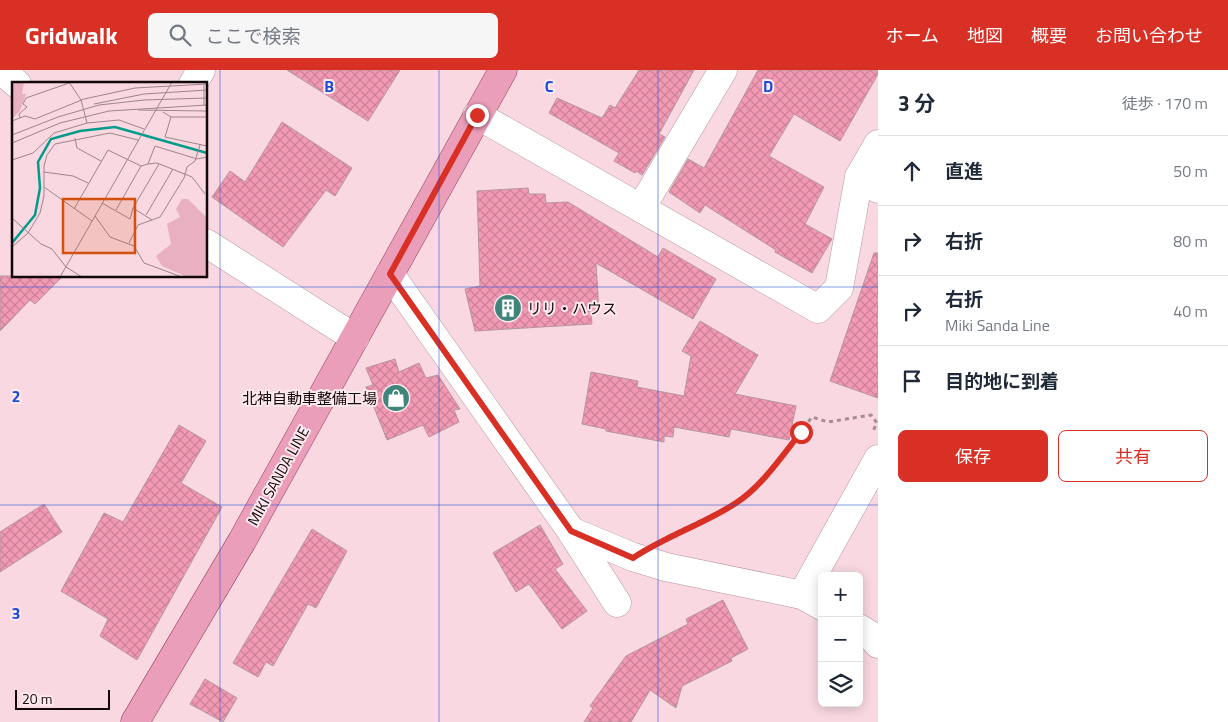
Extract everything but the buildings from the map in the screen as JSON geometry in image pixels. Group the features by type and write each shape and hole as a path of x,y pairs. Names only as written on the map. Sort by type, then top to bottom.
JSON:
{"main road":[{"name":"MIKI SANDA LINE","path":"135,722 242,541 503,70"}],"street":[{"path":"1,70 15,82"},
{"path":"194,82 201,70"},
{"path":"641,208 723,70"},
{"path":"477,115 818,309 839,288 878,144"},
{"path":"208,244 355,338"},
{"path":"390,274 571,531 617,603"},
{"path":"571,531 633,558 666,568 812,601 878,459"},
{"path":"863,631 878,644"}],"path":[{"path":"633,558 651,545 737,503 772,470 812,417 828,422 871,415 877,423 873,432"}],"place":[{"name":"リリ・ハウス","path":"508,308"},
{"name":"北神自動車整備工場","path":"396,398"}],"route":[{"path":"477,115 390,274 571,531 633,558 651,545 737,503 772,470 801,432"}]}
